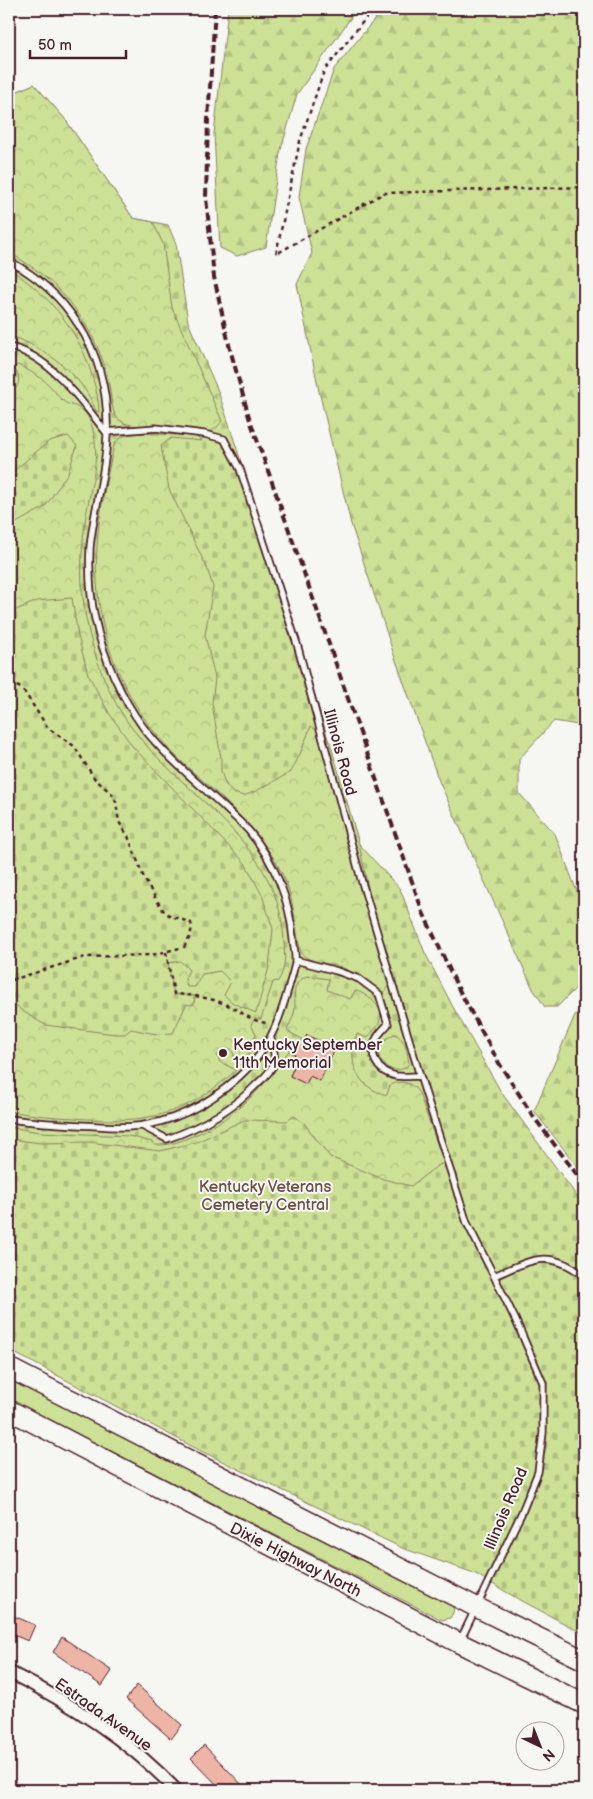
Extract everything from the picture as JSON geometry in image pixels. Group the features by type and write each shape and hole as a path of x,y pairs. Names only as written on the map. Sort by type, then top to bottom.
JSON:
{"highway":[{"path":"9,1368 584,1660"},
{"name":"Dixie Highway North","path":"9,1410 459,1643 584,1704"}],"street":[{"name":"Estrada Avenue","path":"9,1672 61,1700 84,1715 131,1750 176,1790"}],"lane":[{"path":"9,261 53,292 71,313 87,338 98,362 106,392 104,470 90,549 91,587 95,620 114,677 127,703 159,746 249,831 270,864 285,894 292,924 296,960 283,1007 271,1039 236,1080 215,1097 188,1112 142,1126 113,1127 9,1119"},
{"path":"9,347 42,362 68,384 106,432"},
{"name":"Illinois Road","path":"106,432 156,428 204,434 224,439 240,469 297,644 361,879 420,1076 467,1223 494,1276"},
{"path":"296,960 338,971 359,979 379,994 388,1024 377,1037 373,1051 375,1063 382,1070 394,1076 420,1076"},
{"path":"142,1126 167,1139 193,1130 227,1110 249,1093 272,1066 275,1060 271,1039"},
{"path":"494,1276 530,1260 555,1258 571,1265 584,1276"},
{"name":"lllinois Road","path":"459,1643 522,1512 538,1472 543,1433 542,1383 516,1321 494,1276"}],"path":[{"path":"373,9 324,71 300,141 276,254 384,193 584,187"},
{"path":"9,684 19,687 25,693 48,728 74,746 95,779 112,794 116,802 119,822 128,836 144,878 153,894 163,910 170,915 191,923 192,928 190,937 184,947 152,955 85,957 9,981"},
{"path":"166,952 174,994 206,997 226,1004 257,1022 277,1023"}],"green space":[{"path":"228,9 357,9 297,94 280,153 266,247 237,256 220,248 214,134"},
{"path":"383,9 584,9 584,726 554,721 519,759 519,793 555,834 584,910 584,960 576,988 557,1007 545,1007 533,989 439,781 394,655 351,524 319,391 297,284 312,253 299,197 306,149 334,69"},
{"name":"Kentucky Veterans Cemetery Central","path":"34,84 65,119 133,218 168,225 176,244 188,322 218,391 229,424 315,695 359,844 400,889 425,953 501,1092 584,1206 584,1634 474,1573 402,1548 199,1450 9,1350 9,95"},
{"path":"34,84 65,119 133,218 153,222 163,244 172,308 222,421 209,432 138,426 125,423 117,418 113,410 107,374 92,336 82,319 57,288 26,263 9,253 9,95"},
{"path":"9,269 38,290 72,330 87,362 96,391 99,412 96,411 82,385 61,364 36,347 9,335"},
{"path":"18,365 45,381 65,402 83,410 93,429 96,449 82,553 82,590 92,644 104,679 132,729 157,757 239,837 261,867 277,901 284,941 285,951 281,976 278,981 273,982 261,1019 255,1019 251,1024 256,1034 254,1037 259,1041 240,1066 231,1049 223,1049 217,1055 220,1062 236,1070 198,1099 180,1108 142,1118 99,1120 41,1116 9,1111 9,997 21,1010 45,1025 115,1034 125,1034 131,1029 156,1034 173,1033 186,1005 194,1004 195,996 174,994 168,963 180,961 189,970 185,979 187,987 195,987 202,974 220,971 231,982 224,995 233,1003 256,1013 269,967 273,929 262,895 245,863 133,747 109,713 88,674 78,636 72,598 37,601 9,613 9,527 45,507 68,473 77,446 68,436 49,441 9,475 9,394 16,389 19,378 13,367"},
{"path":"138,433 195,436 202,441 171,438 161,446 169,489 207,568 213,587 205,635 215,678 212,703 221,758 221,771 225,784 233,793 244,796 291,772 311,726 330,742 359,844 388,985 385,992 381,992 367,981 346,969 314,961 301,953 289,891 277,864 267,848 241,817 183,763 162,740 143,716 115,664 106,636 100,607 97,577 98,533 114,445 121,437"},
{"path":"307,976 329,979 327,990 350,999 355,991 357,991 371,999 380,1012 381,1018 378,1025 367,1038 357,1034 353,1054 357,1072 361,1080 368,1086 377,1092 387,1095 390,1085 398,1083 410,1084 416,1089 444,1163 437,1166 411,1186 383,1179 330,1157 304,1123 294,1116 287,1121 244,1120 197,1142 160,1151 89,1142 41,1143 9,1139 9,1127 40,1132 129,1136 152,1142 154,1145 165,1145 180,1141 210,1128 237,1110 271,1075 291,1048 294,1050 292,1053 295,1054 291,1066 294,1067 290,1076 306,1084 310,1076 320,1081 335,1049 307,1035 304,1040 287,1031 295,1010 296,985"},
{"path":"584,1005 584,1175 534,1111 575,1015"},
{"path":"395,1034 404,1043 409,1064 402,1069 394,1070 382,1062 379,1048 385,1040"},
{"path":"9,1377 451,1603 453,1609 450,1618 442,1620 9,1399"}],"building":[{"path":"307,1035 335,1049 320,1081 310,1076 306,1084 290,1076 294,1067 290,1066 295,1054 292,1053 299,1041 303,1042"},
{"path":"9,1614 35,1625 28,1641 9,1633"},
{"path":"62,1637 112,1671 102,1686 53,1652"},
{"path":"137,1685 182,1725 171,1739 126,1699"},
{"path":"204,1745 247,1790 222,1790 191,1758"}],"railway":[{"path":"215,9 208,119 206,197 214,277 230,349 249,417 422,910 458,988 499,1063 533,1116 584,1184"}],"place":[{"name":"Kentucky September 11th Memorial","path":"223,1053"}]}
